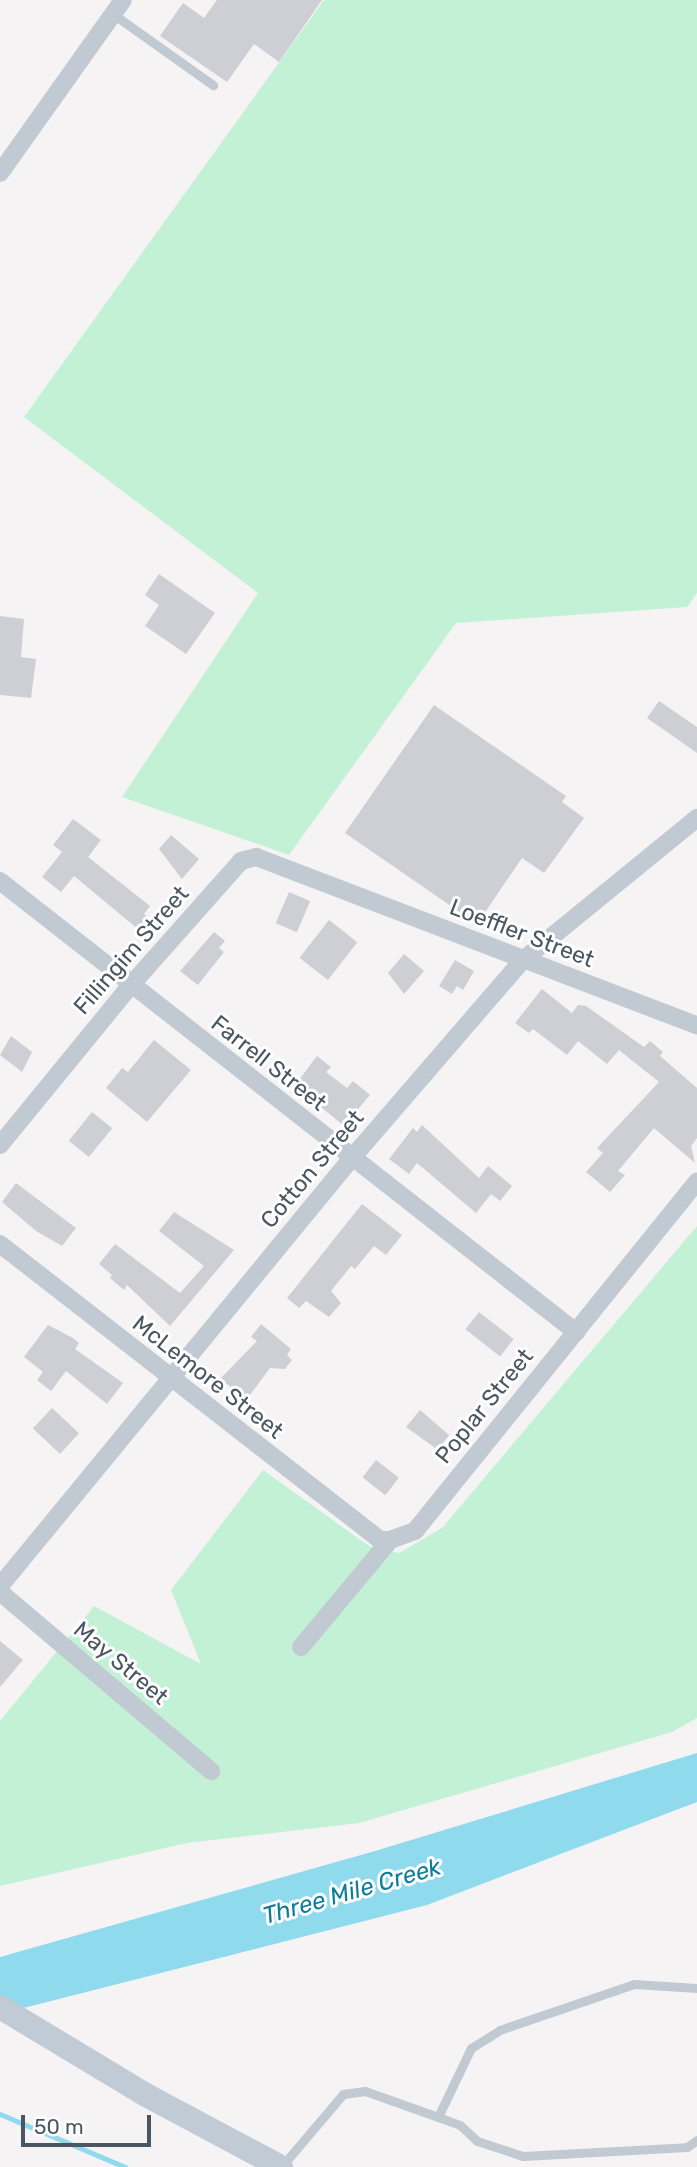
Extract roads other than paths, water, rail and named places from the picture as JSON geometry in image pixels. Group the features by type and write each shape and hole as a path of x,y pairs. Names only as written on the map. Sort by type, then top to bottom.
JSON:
{"street":[{"path":"0,173 118,7"},
{"name":"Cotton Street","path":"0,1586 351,1159 523,960 697,818"},
{"name":"Fillingim Street","path":"0,1145 131,985 241,861 256,857 330,886"},
{"name":"Farrell Street","path":"0,881 351,1159 576,1332"},
{"name":"Loeffler Street","path":"330,886 697,1025"},
{"name":"Poplar Street","path":"300,1647 390,1540 415,1531 697,1182"},
{"name":"McLemore Street","path":"0,1244 380,1540 390,1540"},
{"name":"May Street","path":"0,1592 211,1771"},
{"path":"0,2007 281,2167"}],"lane":[{"path":"118,7 213,85"},
{"path":"438,2117 471,2048 500,2030 634,1984 697,1988"},
{"path":"281,2167 343,2094 365,2091 460,2125 477,2141 523,2157 687,2147 697,2140"}],"water":[{"name":"Three Mile Creek","path":"697,1753 697,1802 427,1905 0,2014 0,1957 375,1851"}],"waterway":[{"path":"0,2114 125,2167"}]}
